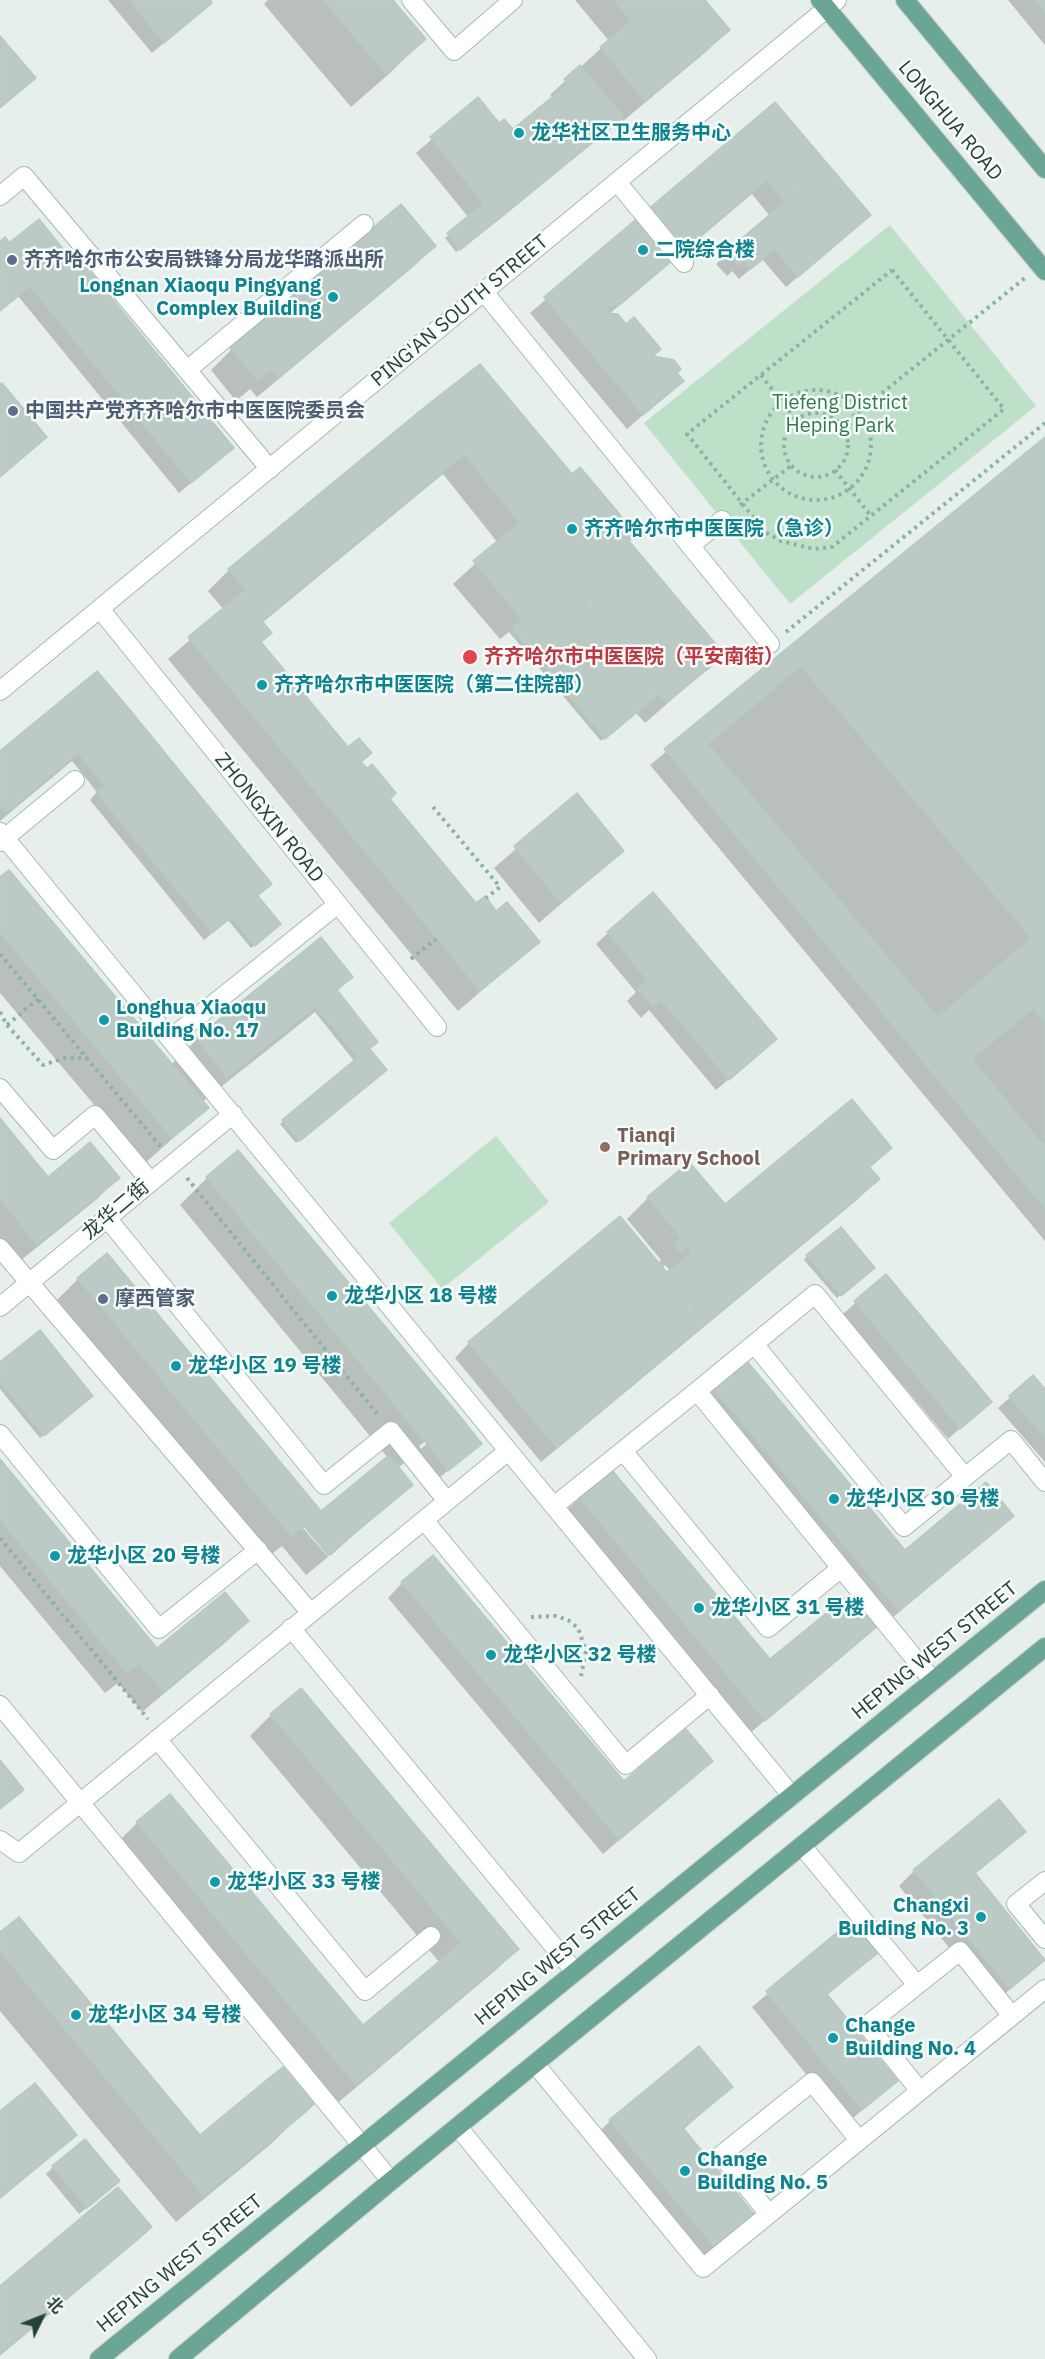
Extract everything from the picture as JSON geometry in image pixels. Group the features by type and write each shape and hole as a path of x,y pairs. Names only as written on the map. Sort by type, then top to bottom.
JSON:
{"main road":[{"path":"905,0 1045,169"},
{"name":"LONGHUA ROAD","path":"828,3 1043,268"},
{"name":"HEPING WEST STREET","path":"99,2359 1045,1590"},
{"path":"178,2359 391,2181 1045,1647"}],"street":[{"path":"411,0 454,51 513,0"},
{"name":"PING'AN SOUTH STREET","path":"0,692 617,182 828,3"},
{"path":"0,196 24,176 270,468"},
{"path":"617,182 684,263"},
{"path":"187,370 364,224"},
{"path":"484,292 770,644"},
{"path":"690,546 722,520"},
{"name":"ZHONGXIN ROAD","path":"100,609 438,1027"},
{"path":"75,780 2,837 171,1038 792,1796"},
{"path":"171,1038 338,904"},
{"path":"0,1088 53,1150 94,1115 151,1182"},
{"name":"龙华二街","path":"0,1307 233,1114"},
{"path":"107,1218 324,1485 391,1431 447,1501"},
{"path":"0,1248 310,1612"},
{"path":"554,1506 815,1294 965,1478"},
{"path":"754,1344 904,1527 1011,1440 1045,1482"},
{"path":"697,1390 933,1681"},
{"path":"0,1434 159,1629 258,1551"},
{"path":"0,1840 19,1853 508,1450"},
{"path":"622,1451 768,1628 841,1568"},
{"path":"424,1520 626,1764 710,1695"},
{"path":"291,1628 575,1972"},
{"path":"0,1705 391,2181"},
{"path":"159,1737 365,1991 431,1936"},
{"path":"802,1846 917,1985"},
{"path":"1045,1881 1016,1904 1045,1940"},
{"path":"920,2091 867,2025 960,1951 1012,2016"},
{"path":"536,2064 703,2268 1045,1989"},
{"path":"769,2214 722,2155 730,2148 812,2082 859,2140"},
{"path":"458,2127 647,2359"}],"path":[{"path":"841,426 1043,268"},
{"path":"892,270 1004,409 832,547 814,549 781,541 765,532 687,434 761,375 892,270"},
{"path":"761,375 796,420"},
{"path":"814,390 839,396 859,411 868,429 871,448 867,466 857,483 842,494 824,500 804,499 787,492 773,480 764,464 761,447 766,422 782,402 797,394 814,390"},
{"path":"817,413 827,415 841,426 847,438 847,448 844,459 835,470 819,476 808,476 792,465 784,445 785,435 796,420 807,414 817,413"},
{"path":"770,644 1045,423"},
{"path":"722,520 792,465"},
{"path":"835,470 871,516"},
{"path":"433,807 500,887 486,898"},
{"path":"394,973 436,939"},
{"path":"0,954 174,1162 391,1431"},
{"path":"7,1025 38,999"},
{"path":"0,1012 7,1025 43,1065 65,1058 87,1058"},
{"path":"0,1538 159,1737"},
{"path":"507,1620 556,1616 568,1620 578,1628 586,1651 574,1703"}],"green space":[{"name":"Tiefeng District Heping Park","path":"890,225 1036,406 790,604 644,423"},
{"path":"496,1136 549,1202 442,1289 389,1223"}],"building":[{"path":"129,0 210,0 212,3 164,43"},
{"path":"323,0 393,0 426,39 386,74"},
{"path":"614,0 705,0 730,30 645,101 600,47 631,21"},
{"path":"1035,0 1045,0 1045,12"},
{"path":"0,36 36,78 0,108"},
{"name":"龙华社区卫生服务中心","path":"580,65 624,117 516,205 502,189 484,204 430,137 478,97 499,123 504,119 513,129 568,84 564,79"},
{"path":"775,102 871,215 798,277 775,249 751,269 744,261 739,266 727,251 815,176 762,113"},
{"name":"二院综合楼","path":"762,113 815,176 785,202 767,180 621,304 609,307 608,313 618,314 626,324 634,317 661,349 653,356 674,360 681,369 677,373 684,381 643,415 544,297"},
{"path":"502,189 516,205 460,250 447,233"},
{"name":"Longnan Xiaoqu Pingyang Complex Building","path":"401,204 436,246 279,378 272,369 258,381 230,348"},
{"path":"39,219 68,255 40,278 10,242"},
{"name":"齐齐哈尔市公安局铁锋分局龙华路派出所","path":"5,237 40,278 0,311 0,241"},
{"path":"73,251 234,448 191,483 30,286"},
{"name":"齐齐哈尔市中医医院（急诊）","path":"480,364 572,474 580,467 637,535 629,541 725,655 666,703 566,583 522,619 473,561 519,523 426,406"},
{"name":"中国共产党齐齐哈尔市中医医院委员会","path":"2,383 47,437 0,477 0,384"},
{"name":"齐齐哈尔市中医医院（第二住院部）","path":"426,406 465,454 262,621 272,633 261,642 348,747 359,738 372,753 361,762 367,768 372,764 396,793 390,799 476,903 485,896 496,911 507,902 540,942 480,991 188,637 245,590 228,569"},
{"path":"1045,437 1045,1209 664,749"},
{"path":"566,583 659,694 605,739 512,628"},
{"path":"801,666 1031,938 938,1017 708,744"},
{"path":"97,671 130,710 6,813 0,806 0,751"},
{"path":"130,710 272,884 212,933 96,792 104,785 78,753"},
{"path":"577,793 624,851 561,903 514,846"},
{"name":"Longhua Xiaoqu Building No. 17","path":"9,870 209,1108 172,1138 0,933 0,877"},
{"path":"653,892 777,1039 729,1080 661,1000 653,1007 637,989 647,980 607,932"},
{"path":"258,896 281,924 255,946 232,917"},
{"path":"321,937 353,977 227,1078 196,1038"},
{"path":"337,990 378,1042 358,1058 316,1007"},
{"path":"1033,1009 1045,1024 1045,1147 972,1059"},
{"path":"369,1048 387,1070 300,1141 282,1120"},
{"path":"852,1099 892,1148 869,1167 880,1179 708,1322 667,1272 692,1252 687,1246 680,1252 674,1245 681,1238 647,1197 689,1162 725,1204"},
{"path":"0,1118 48,1177 90,1142 120,1178 37,1245 0,1199"},
{"name":"龙华小区 18 号楼","path":"238,1150 459,1415 426,1443 206,1177"},
{"path":"620,1216 708,1322 557,1448 468,1342"},
{"path":"841,1227 875,1268 841,1296 806,1255"},
{"name":"龙华小区 19 号楼","path":"107,1253 321,1511 389,1455 413,1485 328,1555 304,1526 291,1536 77,1278"},
{"path":"886,1274 992,1402 960,1429 854,1301"},
{"path":"40,1330 93,1396 44,1436 0,1382 0,1362"},
{"name":"龙华小区 30 号楼","path":"746,1360 905,1550 986,1482 1014,1516 899,1611 712,1387"},
{"path":"1033,1375 1045,1389 1045,1438 1009,1396"},
{"path":"459,1415 482,1444 448,1471 426,1443"},
{"name":"龙华小区 20 号楼","path":"0,1459 157,1648 225,1592 249,1621 164,1692 139,1663 127,1673 0,1520"},
{"name":"龙华小区 31 号楼","path":"611,1469 770,1659 852,1592 879,1625 765,1721 578,1496"},
{"name":"龙华小区 32 号楼","path":"433,1555 624,1781 686,1729 713,1761 619,1840 401,1582"},
{"name":"龙华小区 33 号楼","path":"301,1688 519,1949 356,2085 136,1822 170,1794 363,2025 461,1943 270,1714"},
{"path":"0,1760 24,1790 0,1809"},
{"name":"Changxi Building No. 3","path":"999,1799 1026,1832 975,1873 1045,1960 1010,1989 913,1870"},
{"name":"龙华小区 34 号楼","path":"19,1917 200,2135 269,2078 301,2116 204,2196 0,1951 0,1932"},
{"name":"Change Building No. 4","path":"852,1920 878,1953 827,1994 898,2081 862,2110 766,1991"},
{"name":"Change Building No. 5","path":"699,2046 733,2087 683,2128 754,2214 714,2247 609,2120"},
{"path":"283,2067 314,2104 301,2116 269,2078"},
{"path":"35,2083 77,2135 0,2198 0,2111"},
{"path":"85,2139 120,2181 87,2208 52,2166"},
{"path":"118,2187 152,2227 136,2241 102,2200"},
{"path":"102,2200 136,2241 0,2355 0,2286"}],"place":[{"name":"龙华社区卫生服务中心","path":"519,133"},
{"name":"二院综合楼","path":"643,250"},
{"name":"齐齐哈尔市公安局铁锋分局龙华路派出所","path":"12,260"},
{"name":"Longnan Xiaoqu Pingyang Complex Building","path":"333,297"},
{"name":"中国共产党齐齐哈尔市中医医院委员会","path":"13,411"},
{"name":"齐齐哈尔市中医医院（急诊）","path":"572,529"},
{"name":"齐齐哈尔市中医医院（平安南街）","path":"470,657"},
{"name":"齐齐哈尔市中医医院（第二住院部）","path":"262,685"},
{"name":"Longhua Xiaoqu Building No. 17","path":"104,1020"},
{"name":"Tianqi Primary School","path":"605,1147"},
{"name":"龙华小区 18 号楼","path":"332,1296"},
{"name":"摩西管家","path":"103,1299"},
{"name":"龙华小区 19 号楼","path":"176,1366"},
{"name":"龙华小区 30 号楼","path":"834,1499"},
{"name":"龙华小区 20 号楼","path":"55,1556"},
{"name":"龙华小区 31 号楼","path":"699,1608"},
{"name":"龙华小区 32 号楼","path":"491,1655"},
{"name":"龙华小区 33 号楼","path":"215,1882"},
{"name":"Changxi Building No. 3","path":"981,1917"},
{"name":"龙华小区 34 号楼","path":"76,2015"},
{"name":"Change Building No. 4","path":"833,2038"},
{"name":"Change Building No. 5","path":"685,2171"}]}
